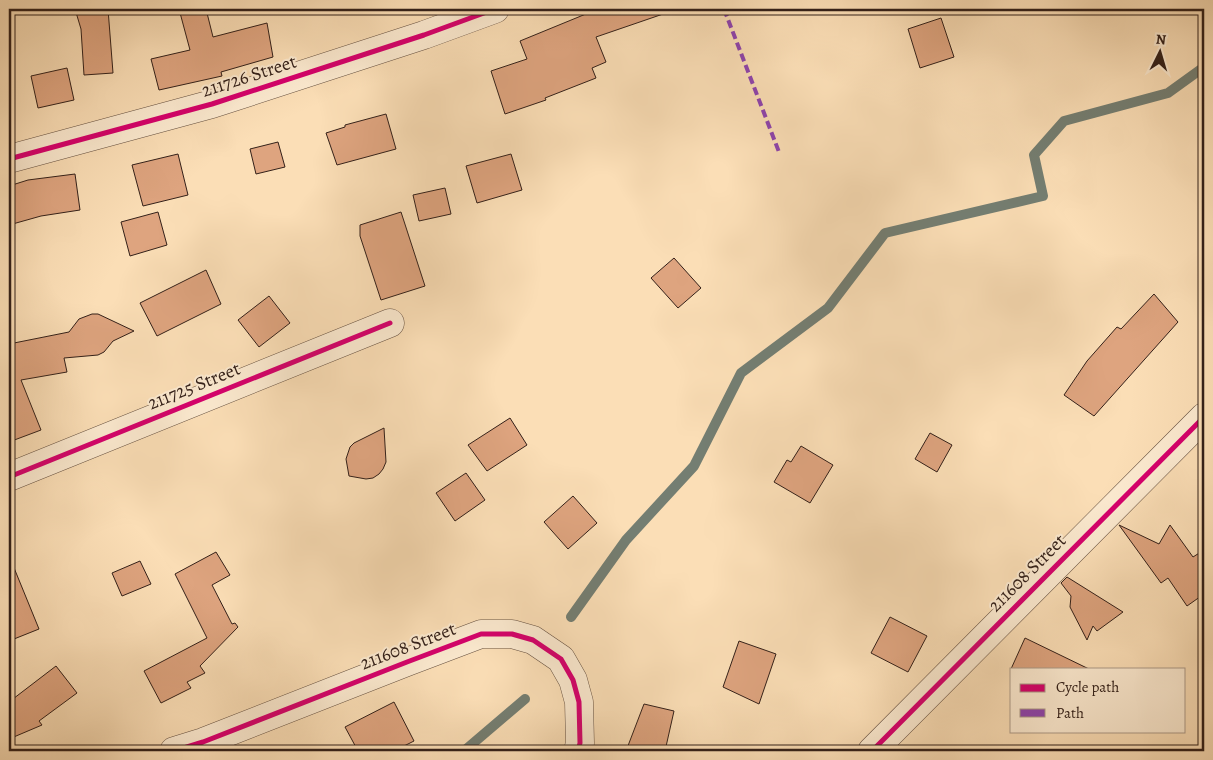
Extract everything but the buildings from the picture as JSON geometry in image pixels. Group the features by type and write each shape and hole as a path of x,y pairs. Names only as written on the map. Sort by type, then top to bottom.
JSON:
{"street":[{"name":"211726 Street","path":"9,160 212,104 424,35 495,9"},
{"name":"211725 Street","path":"9,477 390,323"},
{"name":"211608 Street","path":"872,751 1204,417"},
{"name":"211608 Street","path":"174,751 203,742 481,634 512,634 533,640 561,660 573,680 579,702 580,743 578,751"}],"waterway":[{"path":"571,617 626,540 694,466 741,373 828,308 885,233 1043,196 1034,155 1064,121 1168,93 1204,67"},
{"path":"464,751 525,699"}],"marked path":[{"path":"724,9 779,152"}],"cycle path":[{"path":"9,159 212,104 424,35 495,9"},
{"path":"9,477 390,323"},
{"path":"872,751 1204,417"},
{"path":"174,751 203,742 481,634 512,634 533,640 561,659 573,680 579,702 580,743 578,751"}]}
